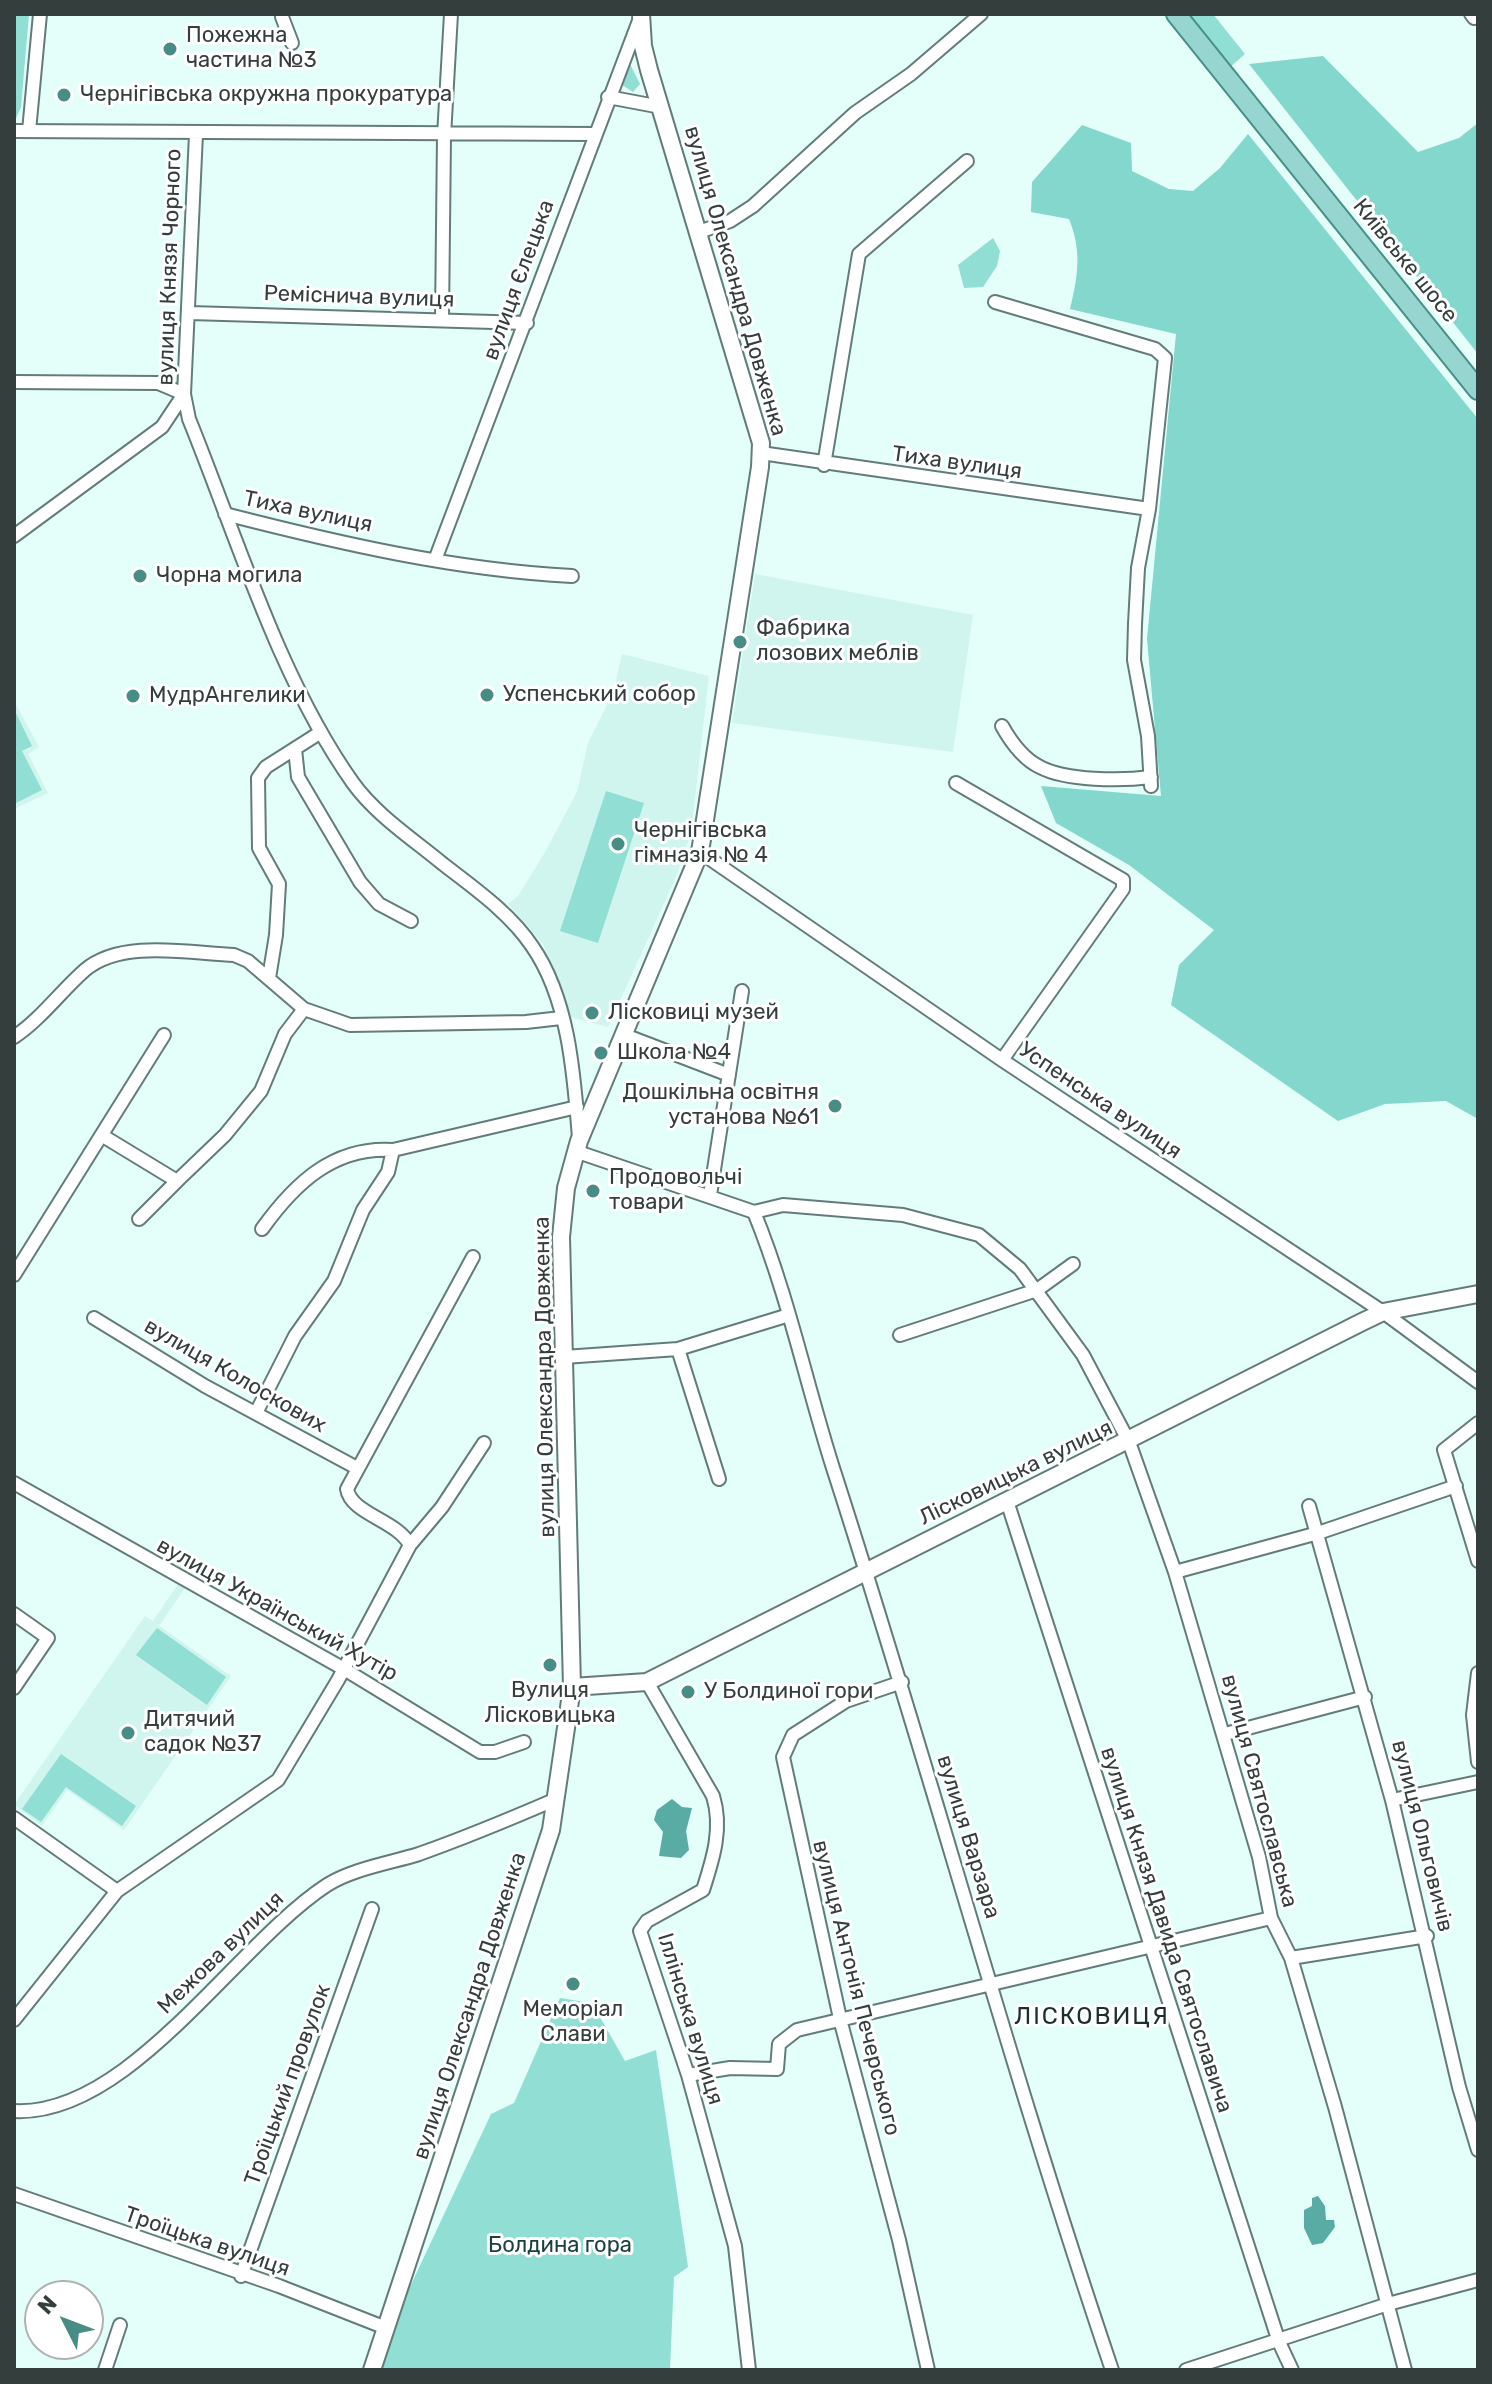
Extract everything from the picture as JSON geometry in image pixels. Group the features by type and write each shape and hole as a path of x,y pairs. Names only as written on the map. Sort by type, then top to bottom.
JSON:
{"main road":[{"name":"Київське шосе","path":"1176,14 1478,390"},
{"name":"вулиця Олександра Довженка","path":"372,2370 551,1830 572,1687 561,1237 577,1146 700,852 761,453 742,369 643,46 640,16"},
{"name":"Лісковицька вулиця","path":"572,1687 647,1682 1383,1312 1478,1294"}],"street":[{"path":"29,131 40,14"},
{"path":"442,319 444,136 451,14"},
{"path":"699,232 730,221 753,206 855,113 911,74 981,14"},
{"name":"вулиця Єлецька","path":"435,560 527,323 640,16"},
{"path":"282,17 292,43"},
{"path":"608,97 661,107"},
{"path":"14,131 444,136 595,134"},
{"name":"вулиця Князя Чорного","path":"196,134 184,394 189,419 225,514 321,732 355,786 391,823 518,928 552,981 575,1082 577,1146"},
{"path":"824,465 859,254 967,161"},
{"path":"995,302 1155,349 1165,358 1149,509 1138,568 1134,660 1151,781 1123,781 1040,767 1013,746 1002,726"},
{"name":"Реміснича вулиця","path":"190,313 527,323"},
{"path":"14,382 158,383 184,394 162,427 14,536"},
{"name":"Тиха вулиця","path":"761,453 824,465 1149,509"},
{"name":"Тиха вулиця","path":"225,514 435,560 509,573 572,576"},
{"path":"269,978 276,935 279,884 259,848 258,778 266,767 321,732"},
{"path":"295,749 298,777 360,882 379,904 411,921"},
{"path":"956,783 1123,880 1123,889 1002,1060"},
{"name":"Успенська вулиця","path":"700,852 1002,1060 1383,1312 1478,1382"},
{"path":"14,1038 85,970 103,957 128,950 234,955 269,978 304,1009 350,1025 526,1022 561,1018"},
{"path":"710,1195 742,991"},
{"path":"139,1219 225,1135 261,1091 285,1034 304,1009"},
{"path":"622,1034 729,1075"},
{"path":"14,1275 164,1035"},
{"path":"262,1229 298,1185 324,1165 347,1153 368,1148 393,1150 577,1107"},
{"path":"103,1136 177,1181"},
{"path":"577,1146 754,1212"},
{"path":"256,1413 295,1336 334,1281 363,1210 388,1172 393,1150"},
{"name":"вулиця Святославська","path":"754,1212 783,1205 903,1215 953,1225 979,1235 1020,1269 1083,1355 1129,1442 1175,1572 1225,1734 1259,1857 1271,1918 1291,1958 1405,2370"},
{"name":"вулиця Варзара","path":"754,1212 789,1315 812,1403 902,1682 1047,2178 1112,2370"},
{"path":"410,1545 404,1532 352,1502 347,1489 473,1257"},
{"path":"900,1335 1037,1290 1073,1264"},
{"path":"564,1357 678,1349 789,1315"},
{"name":"вулиця Колоскових","path":"94,1318 205,1386 357,1468"},
{"path":"678,1349 719,1479"},
{"path":"1478,1423 1444,1450 1478,1561"},
{"path":"14,2020 117,1891 278,1780 344,1669 410,1545 442,1507 484,1443"},
{"name":"вулиця Український Хутір","path":"14,1483 344,1669 480,1752 495,1752 524,1742"},
{"path":"1175,1572 1318,1533 1456,1486"},
{"name":"вулиця Князя Давида Святославича","path":"1007,1501 1279,2342 1292,2370"},
{"name":"вулиця Ольговичів","path":"1309,1506 1365,1697 1427,1936 1459,2087 1476,2127 1478,2150"},
{"path":"14,1614 48,1638 14,1688"},
{"path":"1478,1673 1475,1715 1478,1762"},
{"name":"Іллінська вулиця","path":"647,1682 713,1796 719,1813 715,1852 703,1890 647,1921 640,1931 688,2075 735,2246 749,2370"},
{"name":"вулиця Антонія Печерського","path":"902,1682 846,1701 793,1735 783,1757 841,2023 899,2240 928,2370"},
{"path":"1225,1734 1365,1697"},
{"path":"1392,1800 1478,1782"},
{"name":"Межова вулиця","path":"14,2111 37,2112 71,2101 113,2078 184,2018 276,1923 330,1883 435,1848 554,1800"},
{"path":"14,1818 117,1891"},
{"name":"Троїцький провулок","path":"241,2276 372,1909"},
{"path":"688,2075 730,2068 777,2069 779,2044 797,2030 841,2023 1271,1918"},
{"path":"1291,1958 1427,1936"},
{"name":"Троїцька вулиця","path":"14,2194 241,2276 279,2286 386,2328"},
{"path":"1186,2370 1388,2304 1478,2280"},
{"path":"105,2370 120,2325"}],"shaded area":[{"path":"1323,56 1418,152 1459,138 1478,123 1478,354 1249,64"},
{"path":"1082,125 1131,143 1132,171 1169,189 1193,191 1220,168 1248,134 1478,419 1478,1119 1446,1101 1385,1104 1338,1121 1171,1005 1179,965 1214,930 1129,865 1056,823 1041,786 1161,796 1147,639 1176,334 1070,309 1077,264 1073,231 1069,219 1031,212 1032,182"},
{"path":"755,574 973,615 953,752 732,723"},
{"name":"Чернігівська гімназія № 4","path":"622,654 709,676 691,833 676,877 608,1027 570,1017 543,944 508,904 518,896 544,854 577,792 588,743 613,693"},
{"path":"14,701 39,747 28,754 48,793 14,809"},
{"name":"Дитячий садок №37","path":"178,1584 185,1588 159,1626 231,1676 124,1830 67,1790 42,1826 14,1805 145,1616 153,1621"},
{"path":"672,1799 682,1807 692,1808 686,1831 689,1850 681,1858 659,1856 663,1832 654,1820 657,1810"},
{"path":"1318,2196 1325,2206 1326,2220 1334,2220 1335,2227 1323,2243 1312,2245 1304,2228 1304,2210 1312,2206 1312,2198"}],"green space":[{"path":"14,14 29,14 21,107 14,123"},
{"path":"1186,14 1213,14 1245,54 1229,68"},
{"path":"628,60 640,84 633,92 619,83"},
{"path":"993,238 1000,251 997,266 983,287 964,288 958,265"},
{"path":"14,709 32,746 22,751 42,790 16,803"},
{"path":"606,791 644,803 598,943 560,931"},
{"path":"157,1628 226,1677 207,1705 136,1655"},
{"path":"61,1754 136,1806 122,1826 66,1787 41,1822 22,1809"},
{"name":"Болдина гора","path":"560,1998 592,2003 625,2061 656,2050 688,2267 674,2277 670,2370 382,2370 409,2289 491,2114 514,2103"}],"place":[{"name":"Пожежна частина №3","path":"170,49"},
{"name":"Чернігівська окружна прокуратура","path":"64,95"},
{"name":"Чорна могила","path":"140,576"},
{"name":"Фабрика лозових меблів","path":"740,642"},
{"name":"Успенський собор","path":"487,695"},
{"name":"МудрАнгелики","path":"133,696"},
{"name":"Чернігівська гімназія № 4","path":"618,844"},
{"name":"Лісковиці музей","path":"592,1013"},
{"name":"Школа №4","path":"601,1053"},
{"name":"Дошкільна освітня установа №61","path":"835,1106"},
{"name":"Продовольчі товари","path":"593,1191"},
{"name":"Вулиця Лісковицька","path":"550,1665"},
{"name":"У Болдиної гори","path":"688,1692"},
{"name":"Дитячий садок №37","path":"128,1733"},
{"name":"Меморіал Слави","path":"573,1984"}],"district":[{"name":"ЛІСКОВИЦЯ","path":"1092,2017"}]}
